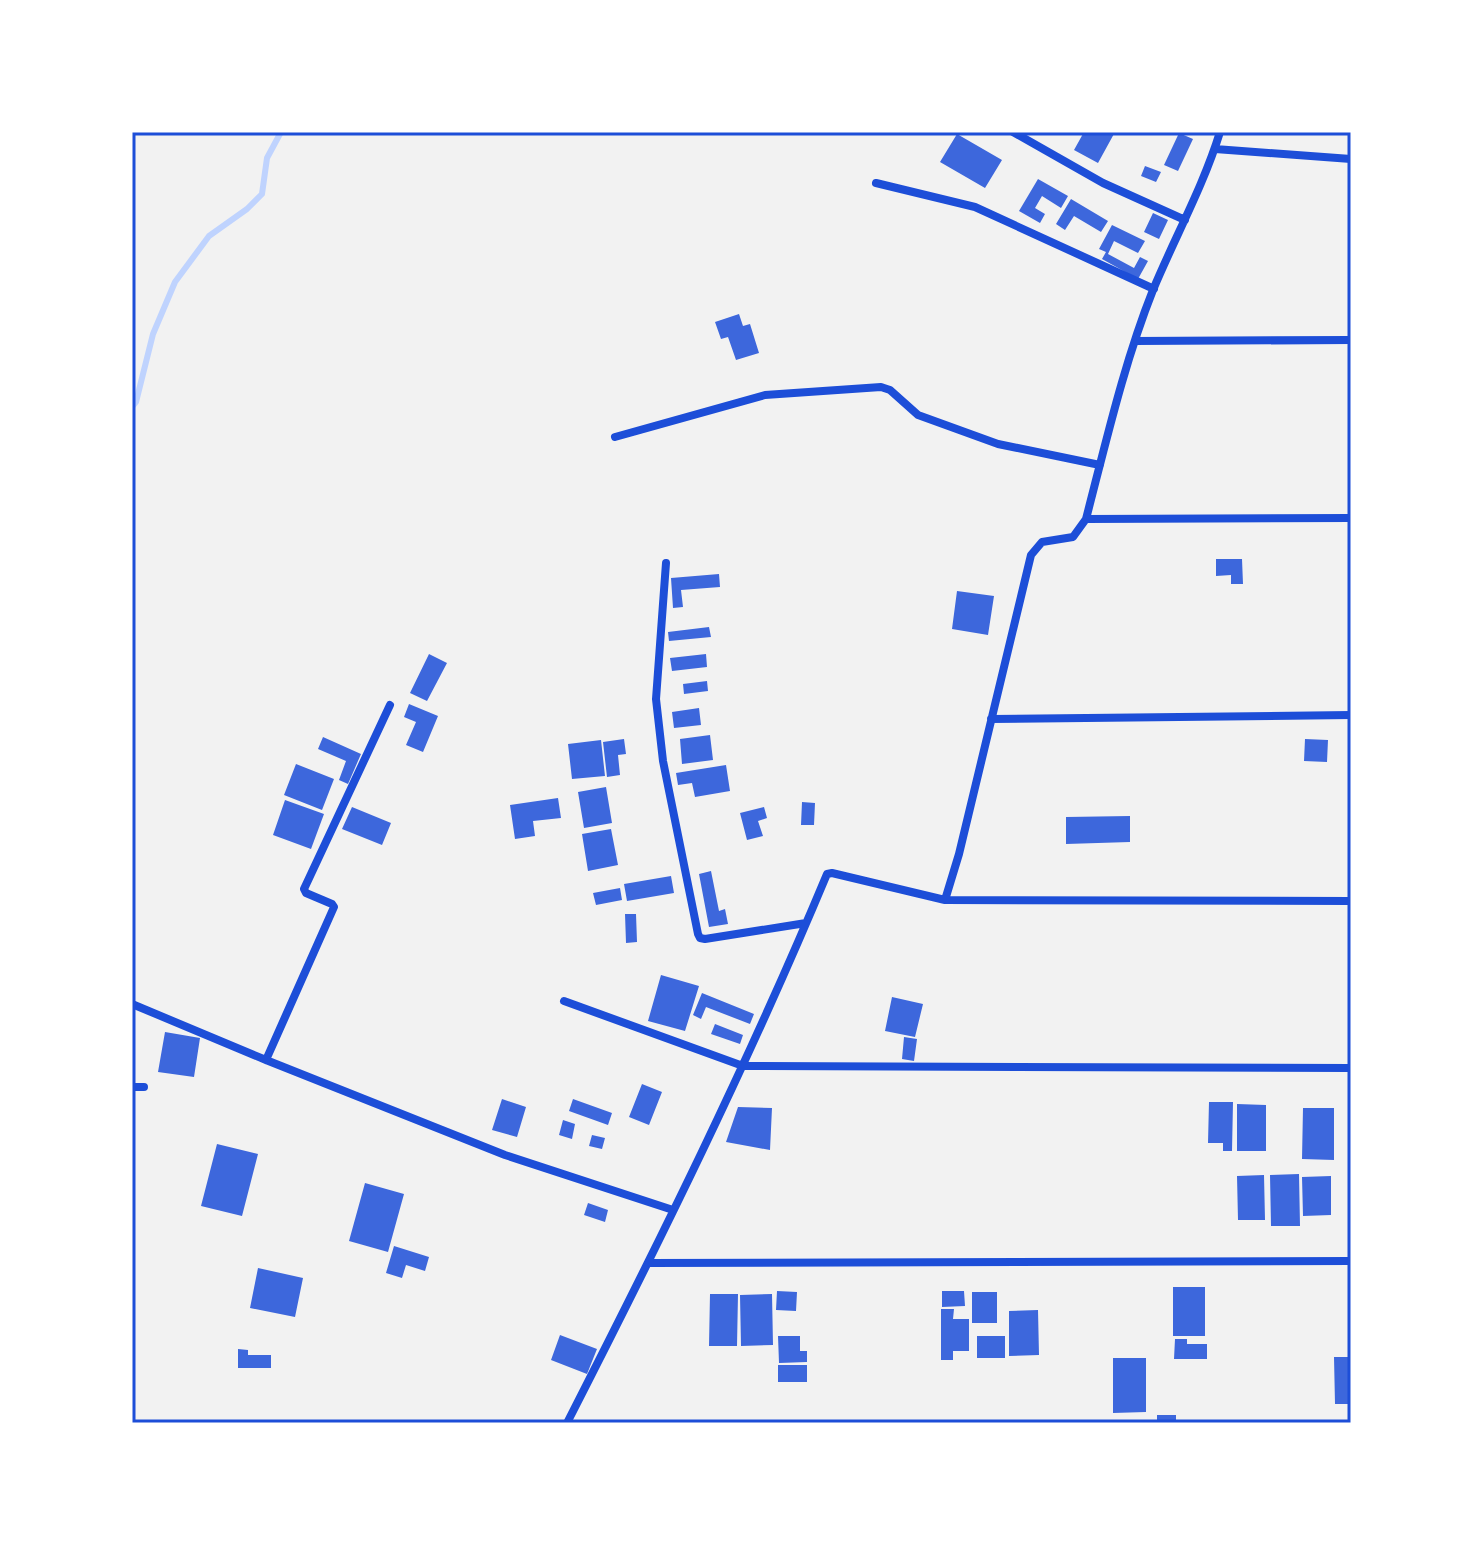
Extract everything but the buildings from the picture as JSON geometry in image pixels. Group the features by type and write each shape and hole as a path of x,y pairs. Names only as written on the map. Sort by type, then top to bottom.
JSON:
{"street":[{"path":"1013,132 1103,183 1185,220"},
{"path":"945,900 1031,555 1042,542 1073,537 1086,519 1135,341 1220,132"},
{"path":"1215,149 1351,159"},
{"path":"876,183 975,207 1154,289"},
{"path":"1135,341 1351,340"},
{"path":"615,437 765,395 881,387 890,390 918,415 958,430 998,444 1100,465"},
{"path":"1086,519 1351,518"},
{"path":"666,563 656,699 663,761 698,934 705,939 806,923"},
{"path":"266,1060 334,907 306,893 304,889 390,705"},
{"path":"991,719 1351,715"},
{"path":"567,1423 649,1263 743,1066 829,872 945,900 1351,901"},
{"path":"564,1001 743,1066 1351,1068"},
{"path":"132,1004 505,1155 673,1210"},
{"path":"132,1087 144,1087"},
{"path":"649,1263 1351,1261"}],"waterway":[{"path":"132,407 136,402 153,334 175,282 209,236 247,209 262,194 267,158 281,132"}]}
